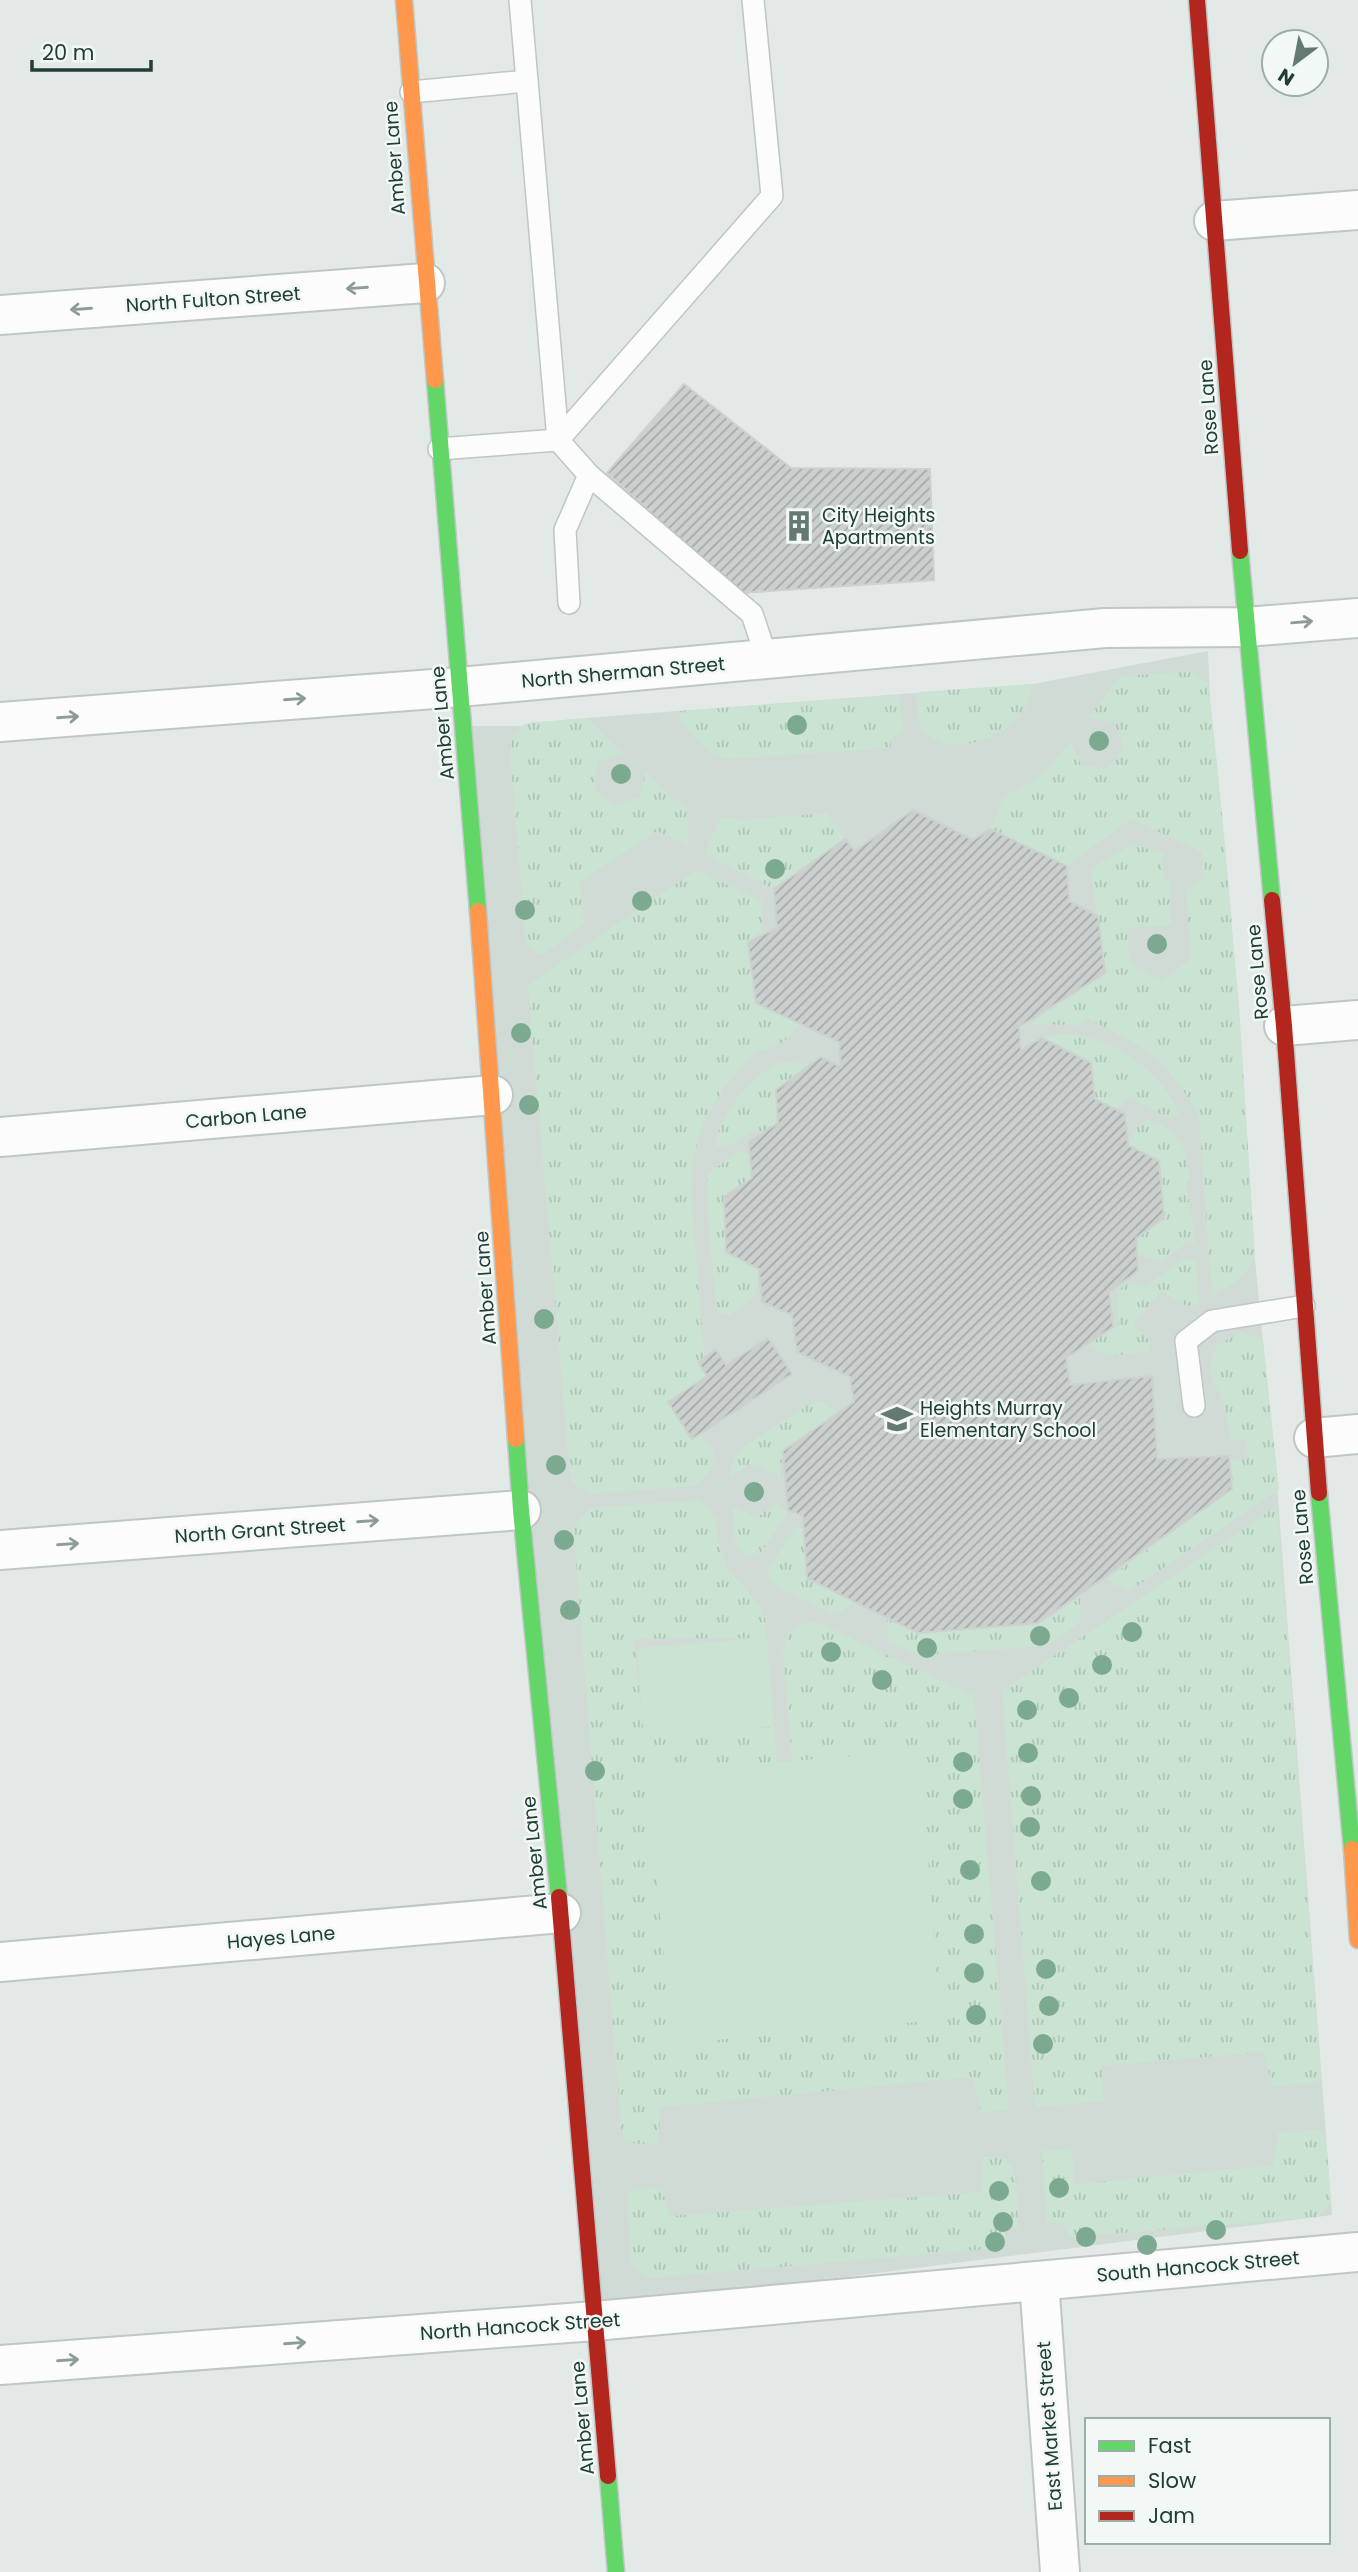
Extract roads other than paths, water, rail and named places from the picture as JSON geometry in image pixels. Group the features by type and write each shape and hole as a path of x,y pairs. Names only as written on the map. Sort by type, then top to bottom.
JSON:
{"street":[{"name":"Amber Lane","path":"404,0 493,1095 521,1510 561,1913 616,2572"},
{"name":"Rose Lane","path":"1197,0 1246,627 1284,1026 1314,1438 1354,1838 1358,1940"},
{"path":"1214,222 1358,210"},
{"name":"North Fulton Street","path":"0,315 425,283"},
{"name":"North Sherman Street","path":"0,722 460,687 1105,628 1246,627 1358,618"},
{"path":"1284,1026 1358,1020"},
{"name":"Carbon Lane","path":"0,1137 493,1095"},
{"path":"1314,1438 1358,1434"},
{"name":"North Grant Street","path":"0,1550 521,1510"},
{"name":"Hayes Lane","path":"0,1962 561,1913"},
{"name":"South Hancock Street","path":"1039,2281 1358,2252"},
{"name":"North Hancock Street","path":"0,2365 595,2321 1039,2281"},
{"name":"East Market Street","path":"1039,2281 1060,2572"}],"lane":[{"path":"520,0 558,440 589,475 752,614 767,659"},
{"path":"439,449 558,440 772,195 753,0"},
{"path":"411,92 527,81"},
{"path":"569,603 565,530 589,475"},
{"path":"1194,1406 1186,1341 1212,1321 1304,1306"}],"place":[{"name":"City Heights Apartments","path":"799,526"},
{"name":"Heights Murray Elementary School","path":"897,1419"}]}
